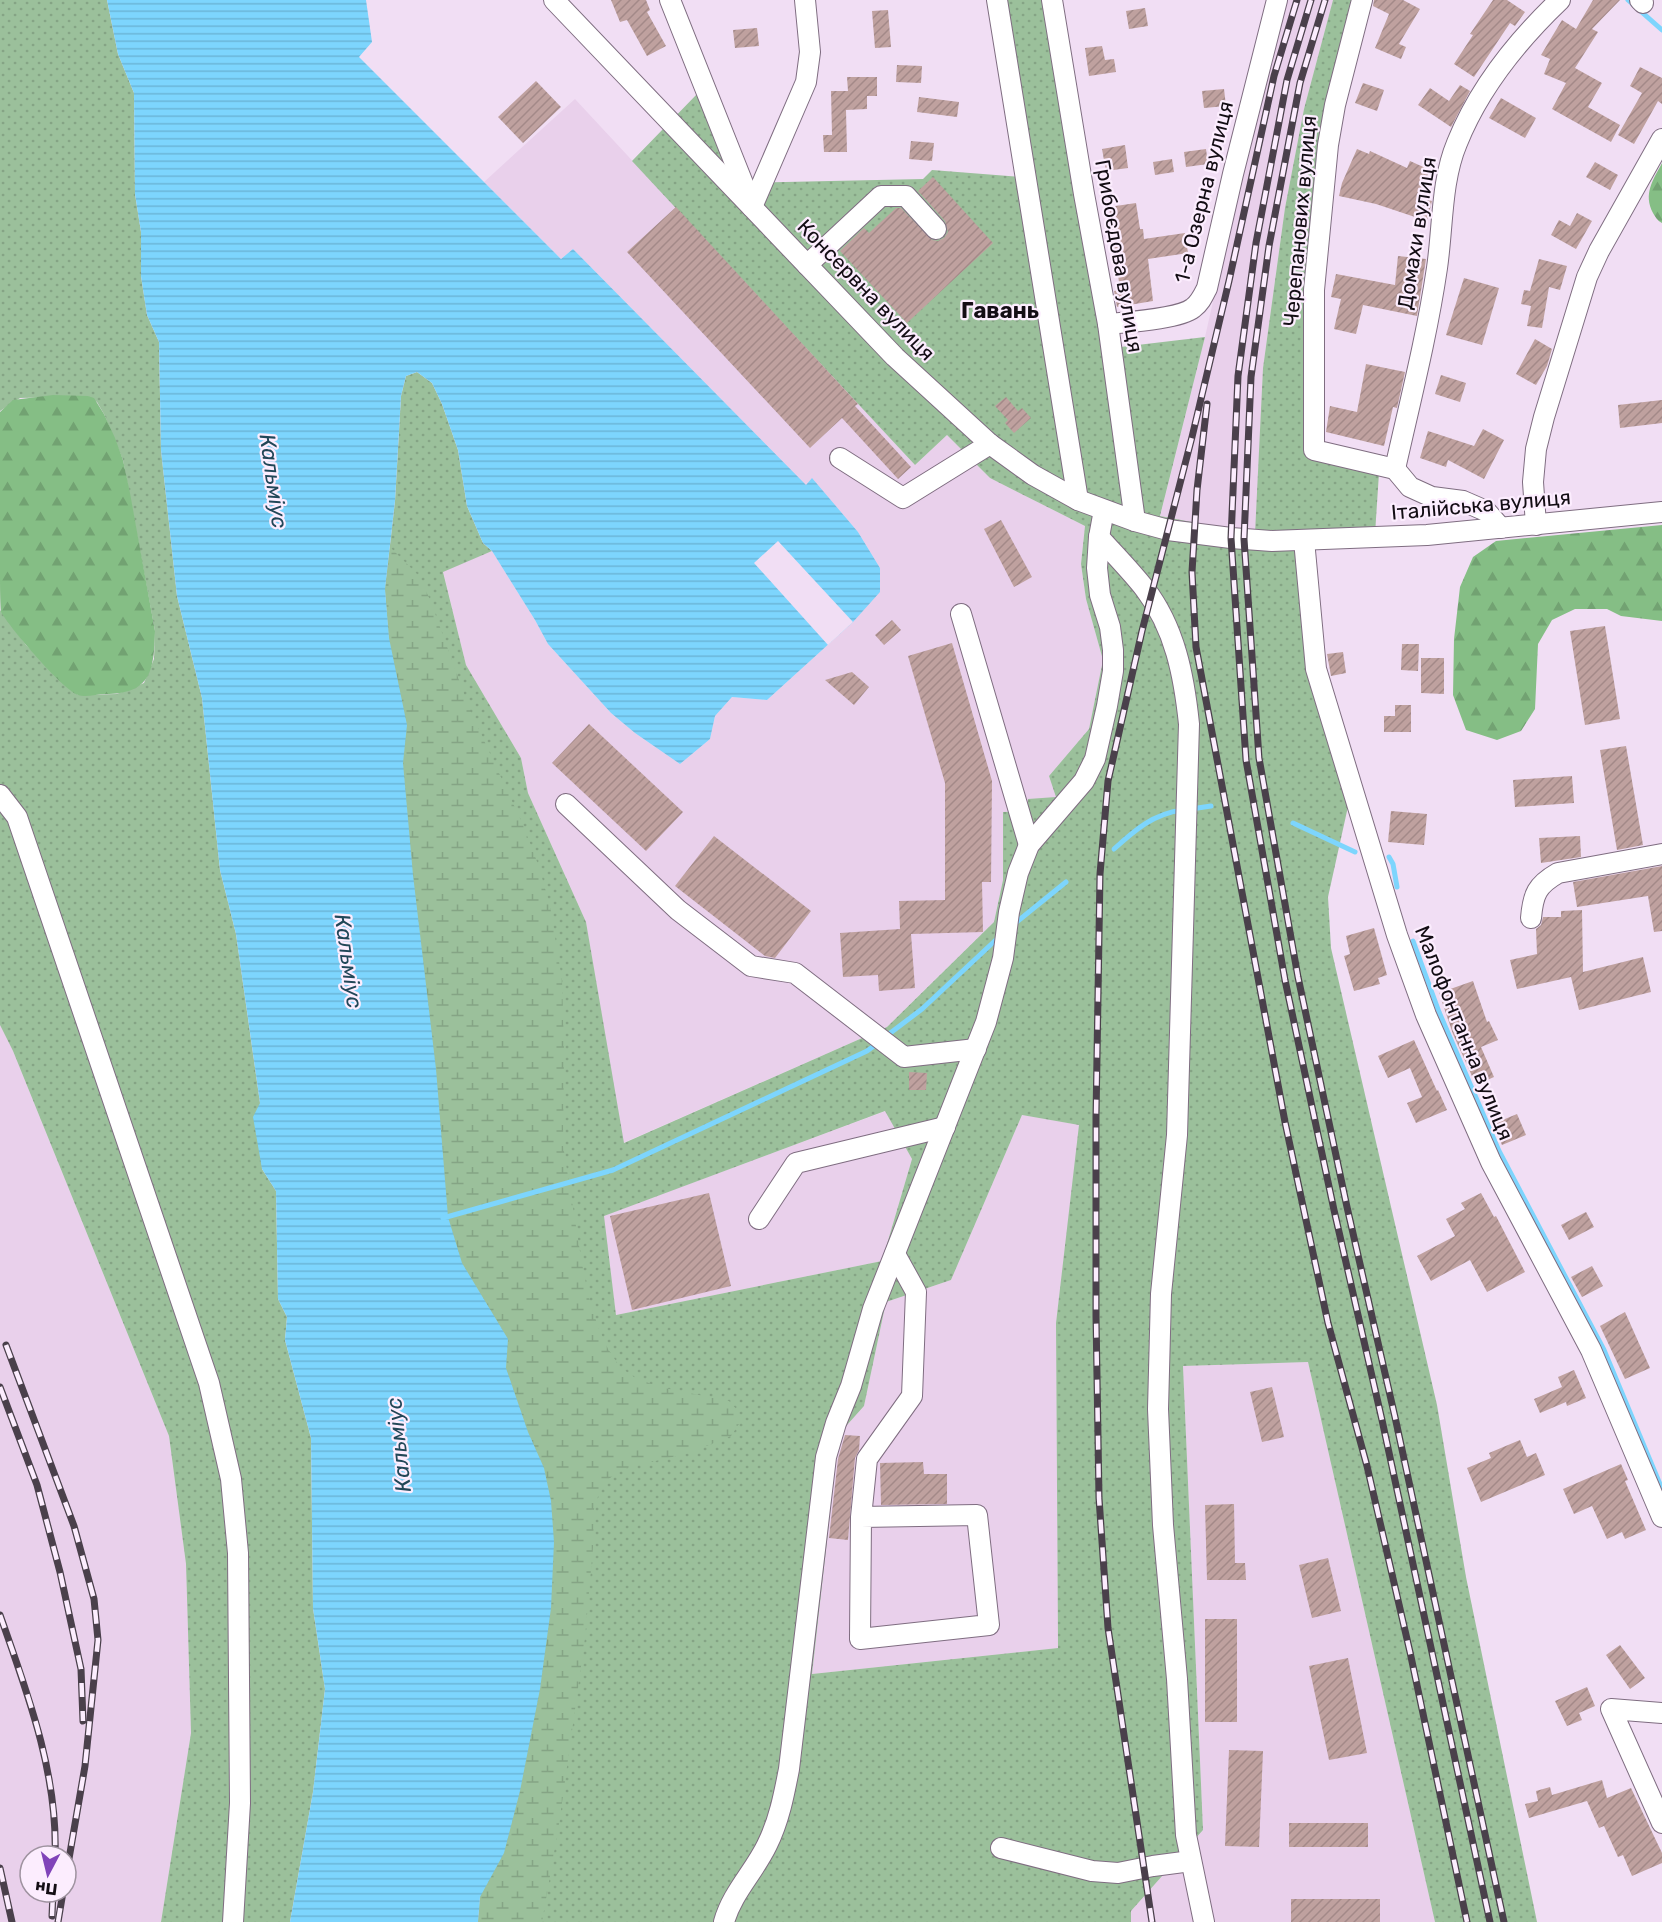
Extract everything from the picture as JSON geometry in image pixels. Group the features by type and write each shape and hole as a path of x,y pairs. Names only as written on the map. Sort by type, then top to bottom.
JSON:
{"street":[{"path":"554,0 752,207 806,82 810,52 805,0"},
{"name":"Консервна вулиця","path":"670,0 752,207 895,357 990,444 1033,475 1078,500 1135,522"},
{"path":"997,0 1078,500"},
{"name":"Грибоєдова вулиця","path":"1052,0 1108,324 1135,522"},
{"name":"1-а Озерна вулиця","path":"1108,324 1152,319 1191,310 1201,301 1207,288 1277,0"},
{"name":"Черепанових вулиця","path":"1362,0 1339,87 1328,145 1314,290 1314,450 1395,469"},
{"name":"Домахи вулиця","path":"1395,469 1425,335 1437,267 1448,177 1456,145 1468,117 1496,73 1540,19 1560,0"},
{"path":"1536,525 1533,482 1536,450 1587,277 1599,251 1662,139"},
{"path":"807,265 881,195 906,196 936,229"},
{"path":"840,458 903,498 990,444"},
{"path":"1395,469 1410,487 1432,497 1463,501 1486,511 1501,528"},
{"path":"724,1922 742,1882 767,1846 780,1813 790,1758 826,1457 836,1423 851,1386 873,1310 976,1048 994,995 1004,958 1018,873 1029,845 1084,781 1095,759 1113,670 1110,627 1100,595 1097,568 1104,510"},
{"name":"Італійська вулиця","path":"1135,522 1194,534 1272,541 1427,536 1662,512"},
{"path":"1099,537 1146,591 1171,635 1184,680 1189,724 1177,1135 1161,1294 1158,1409 1163,1526 1177,1679 1186,1835 1204,1922"},
{"name":"Малофонтанна вулиця","path":"1304,540 1316,669 1397,935 1426,1015 1491,1162 1591,1350 1662,1518"},
{"path":"961,614 1029,845"},
{"path":"0,795 18,817 209,1383 231,1479 238,1553 240,1791 233,1922"},
{"path":"566,804 678,910 751,966 795,973 904,1057 976,1048"},
{"path":"1531,918 1533,898 1544,881 1558,873 1662,854"},
{"path":"759,1219 796,1162 945,1126"},
{"path":"861,1517 977,1515 989,1625 860,1639 861,1517 867,1459 912,1396 916,1292 895,1254"},
{"path":"1662,1713 1611,1708 1662,1824"},
{"path":"1001,1848 1092,1870 1118,1873 1191,1861"}],"shaded area":[{"path":"1286,0 1333,0 1304,109 1285,208 1263,368 1256,534 1160,517 1205,337 1262,83"},
{"path":"575,99 915,465 947,435 990,478 1085,526 1081,564 1086,599 1103,660 1089,729 1049,776 1057,797 1028,811 1003,812 1003,880 994,922 887,1027 623,1143 586,922 528,793 521,758 466,665 443,571 492,551 548,644 611,713 635,733 680,764 710,739 715,716 732,697 767,700 853,622 880,568 858,532 812,479 806,486 573,249 561,259 484,182"},
{"path":"0,1025 13,1051 169,1436 186,1564 191,1733 161,1922 0,1922"},
{"path":"886,1111 912,1159 882,1261 616,1315 603,1216"},
{"path":"1022,1115 1080,1125 1056,1323 1058,1648 812,1674 839,1434 864,1406 886,1302 951,1280"},
{"path":"1308,1362 1435,1922 1131,1922 1131,1911 1203,1830 1183,1366"}],"green space":[{"path":"0,0 107,0 118,54 134,93 135,194 141,232 141,276 147,315 159,342 161,450 177,596 202,698 220,870 236,934 260,1103 262,1169 276,1191 278,1299 287,1317 285,1340 311,1438 313,1608 325,1689 313,1792 290,1922 161,1922 191,1733 186,1564 169,1436 13,1051 0,1025 0,610 26,645 78,695 117,694 144,683 154,659 155,631 123,460 97,402 87,396 20,398 0,411"},
{"path":"1001,0 1050,0 1129,508 1081,491"},
{"path":"1333,0 1354,0 1306,288 1306,456 1379,473 1375,534 1297,536 1349,802 1328,897 1331,948 1437,1405 1466,1577 1537,1922 1435,1922 1308,1362 1183,1366 1203,1830 1131,1911 1131,1922 478,1922 480,1897 385,589 395,501 401,396 406,376 417,372 432,383 458,450 467,506 483,543 492,551 443,572 466,665 521,758 528,793 586,922 624,1143 887,1027 994,922 1003,880 1003,812 1027,811 1028,799 1056,797 1049,776 1089,729 1103,660 1086,599 1081,564 1085,526 990,478 947,435 915,465 632,161 698,93 734,183 923,179 932,170 1021,177 1075,509 1125,528 1137,509 1112,348 1205,337 1160,516 1255,534 1263,368 1285,208 1304,109","holes":["885,1111 912,1159 882,1261 616,1315 604,1216","1022,1115 1079,1125 1056,1323 1058,1648 812,1674 839,1434 864,1406 886,1302 951,1280"]},
{"path":"1662,163 1662,223 1653,213 1649,193"},
{"path":"53,395 94,398 104,414 123,460 155,631 153,658 147,678 132,690 120,693 84,696 70,690 37,657 1,612 0,412 13,400"},
{"path":"1662,525 1662,621 1621,616 1607,609 1575,609 1552,620 1538,644 1535,709 1521,731 1497,740 1466,730 1453,695 1454,639 1460,587 1473,557 1496,541"},
{"path":"390,547 419,576 431,602 469,708 524,827 550,906 562,980 563,1145 582,1264 598,1327 608,1349 620,1367 634,1377 659,1387 729,1401 738,1411 739,1424 731,1436 689,1453 622,1469 602,1484 594,1509 585,1638 559,1824 542,1922 478,1922 480,1897 504,1853 520,1791 540,1689 551,1608 554,1542 551,1501 544,1468 528,1432 506,1368 508,1339 462,1263 448,1217 436,1069 413,875 403,762 407,725 389,638 385,589"}],"water":[{"name":"Кальміус","path":"107,0 366,0 372,42 359,57 561,259 573,249 806,485 812,478 858,532 880,568 880,592 853,622 767,700 732,697 715,716 710,739 680,764 635,733 611,713 548,644 492,551 483,543 467,506 458,450 432,383 417,372 406,376 401,396 395,501 385,589 389,638 407,725 403,763 413,875 436,1069 448,1217 462,1263 508,1339 506,1368 528,1432 544,1468 551,1501 554,1542 551,1608 540,1689 520,1791 504,1853 480,1897 478,1922 290,1922 313,1792 325,1689 313,1608 311,1438 285,1340 287,1317 278,1299 276,1191 262,1169 253,1117 260,1103 236,934 220,870 202,698 177,596 161,450 159,342 147,315 141,276 141,232 135,194 134,93 118,54"}],"pier":[{"path":"778,541 853,622 828,645 754,563"}],"building":[{"path":"611,0 646,0 650,10 647,12 666,46 647,56 627,20 620,22"},
{"path":"1374,0 1403,0 1420,9 1399,44 1406,47 1401,59 1375,48 1389,14 1373,6"},
{"path":"1493,0 1507,0 1525,12 1515,26 1510,23 1474,77 1454,64 1473,35 1470,34"},
{"path":"1593,0 1620,0 1592,29 1598,32 1575,68 1602,83 1588,107 1620,125 1611,142 1552,109 1566,83 1544,74 1550,59 1541,55 1562,20 1576,29"},
{"path":"1145,8 1148,26 1129,29 1126,11"},
{"path":"888,10 891,47 875,48 872,11"},
{"path":"757,28 759,46 735,48 733,30"},
{"path":"1102,46 1105,60 1114,59 1116,72 1089,76 1085,48"},
{"path":"897,65 922,66 921,83 896,82"},
{"path":"1640,67 1662,78 1662,104 1658,101 1634,144 1618,135 1642,93 1630,86"},
{"path":"847,77 877,77 877,96 867,96 867,109 846,110 847,152 824,152 823,135 832,135 831,91 848,91"},
{"path":"536,81 561,107 523,143 498,117"},
{"path":"1363,83 1384,90 1377,111 1355,103"},
{"path":"1460,85 1470,91 1451,127 1418,105 1430,88 1449,101"},
{"path":"1224,89 1226,106 1204,108 1202,91"},
{"path":"919,97 959,102 957,117 917,112"},
{"path":"1501,98 1536,118 1525,138 1489,118"},
{"path":"911,141 934,143 932,161 909,159"},
{"path":"1125,145 1128,168 1106,171 1102,149"},
{"path":"1206,149 1208,164 1186,167 1184,152"},
{"path":"1357,149 1369,154 1370,151 1407,168 1410,161 1430,170 1418,197 1432,201 1427,221 1376,204 1339,196 1342,183"},
{"path":"1172,159 1174,172 1155,175 1153,162"},
{"path":"1595,162 1618,175 1610,190 1586,177"},
{"path":"933,177 993,243 907,323 840,251 864,228 869,233 896,208 901,208 932,240 938,241 944,238 948,232 945,221 918,191"},
{"path":"1136,203 1144,239 1185,233 1188,253 1148,259 1153,301 1117,307 1114,291 1120,290 1109,207"},
{"path":"676,207 858,404 855,406 911,467 898,479 842,418 810,448 627,252"},
{"path":"1577,213 1592,221 1576,249 1551,235 1559,220 1570,226"},
{"path":"1398,256 1426,259 1417,316 1363,305 1356,334 1334,329 1341,299 1331,297 1336,274 1395,285"},
{"path":"1539,259 1567,266 1560,290 1549,287 1542,328 1527,326 1531,306 1521,304 1524,290 1530,291"},
{"path":"1464,278 1499,288 1482,345 1446,335"},
{"path":"1535,339 1552,349 1547,366 1536,385 1516,374"},
{"path":"1366,364 1405,372 1397,408 1393,407 1384,446 1326,432 1330,406 1357,412"},
{"path":"1441,375 1466,383 1460,402 1435,394"},
{"path":"1006,397 1018,411 1022,408 1031,418 1014,433 1005,423 1008,420 995,406"},
{"path":"1662,400 1662,423 1620,428 1618,405"},
{"path":"1483,429 1504,440 1484,479 1448,460 1446,467 1420,458 1428,431 1474,446"},
{"path":"1001,520 1032,577 1014,587 984,529"},
{"path":"892,620 901,630 884,645 875,635"},
{"path":"1605,626 1620,719 1585,725 1570,631"},
{"path":"952,643 992,781 991,882 982,882 983,932 911,934 915,988 879,991 878,975 843,977 840,933 900,929 899,901 945,900 945,783 908,656"},
{"path":"1402,644 1419,644 1418,671 1401,670"},
{"path":"1343,652 1346,673 1331,676 1327,654"},
{"path":"1421,658 1444,658 1444,694 1421,693"},
{"path":"852,672 869,687 854,705 825,680"},
{"path":"1395,705 1411,705 1411,732 1384,732 1384,716 1395,716"},
{"path":"589,724 683,812 646,851 552,763"},
{"path":"1626,746 1643,845 1617,850 1600,750"},
{"path":"1572,776 1574,803 1515,807 1513,780"},
{"path":"1391,811 1427,814 1424,845 1388,842"},
{"path":"714,836 811,911 775,958 765,956 675,886"},
{"path":"1580,836 1581,857 1541,863 1539,838"},
{"path":"1662,866 1662,931 1654,932 1648,896 1577,907 1573,882"},
{"path":"1582,910 1583,972 1643,957 1651,992 1579,1010 1571,977 1517,989 1510,960 1537,954 1536,929 1541,925 1543,917 1561,917 1561,911"},
{"path":"1374,928 1387,975 1378,978 1380,984 1354,991 1344,956 1350,954 1346,936"},
{"path":"1473,981 1487,1022 1489,1021 1498,1040 1481,1047 1494,1077 1476,1085 1453,1034 1439,993"},
{"path":"1414,1040 1447,1110 1416,1123 1407,1103 1422,1097 1410,1068 1388,1078 1378,1056"},
{"path":"909,1072 927,1073 926,1090 909,1090"},
{"path":"1517,1114 1526,1135 1502,1145 1493,1124"},
{"path":"709,1193 731,1286 632,1310 610,1216"},
{"path":"1481,1193 1494,1217 1496,1216 1525,1272 1487,1292 1470,1260 1431,1281 1417,1256 1455,1236 1446,1219 1465,1209 1461,1203"},
{"path":"1586,1212 1594,1227 1569,1240 1561,1225"},
{"path":"1592,1266 1603,1286 1582,1297 1571,1277"},
{"path":"1625,1312 1650,1368 1625,1379 1600,1326"},
{"path":"1574,1370 1586,1398 1567,1406 1566,1402 1540,1413 1534,1399 1562,1387 1558,1377"},
{"path":"1272,1387 1284,1437 1262,1442 1250,1392"},
{"path":"845,1435 860,1436 859,1450 855,1458 848,1540 829,1538 838,1459"},
{"path":"1520,1440 1527,1457 1536,1453 1545,1475 1481,1502 1467,1468 1491,1458 1489,1453"},
{"path":"923,1462 924,1474 947,1474 947,1504 881,1505 880,1463"},
{"path":"1621,1464 1628,1480 1625,1481 1646,1530 1625,1539 1622,1532 1607,1539 1592,1506 1574,1514 1563,1489"},
{"path":"1234,1504 1235,1563 1245,1563 1246,1580 1207,1580 1205,1505"},
{"path":"1328,1558 1341,1611 1312,1618 1299,1565"},
{"path":"1205,1619 1237,1619 1237,1722 1205,1722"},
{"path":"1620,1645 1645,1678 1630,1689 1606,1655"},
{"path":"1348,1658 1367,1753 1329,1760 1309,1666"},
{"path":"1587,1687 1595,1706 1579,1713 1582,1720 1567,1726 1555,1701"},
{"path":"1229,1750 1263,1751 1259,1847 1225,1846"},
{"path":"1602,1780 1607,1798 1631,1788 1662,1853 1662,1863 1632,1876 1623,1855 1618,1857 1604,1826 1599,1828 1587,1801 1529,1818 1525,1804 1538,1801 1536,1791 1550,1787 1552,1795"},
{"path":"1289,1823 1368,1823 1368,1847 1289,1847"},
{"path":"1291,1899 1380,1899 1380,1922 1291,1922"}],"waterway":[{"path":"1628,0 1662,30"},
{"path":"1191,809 1211,806"},
{"path":"1114,849 1137,829 1153,819 1182,810"},
{"path":"1293,823 1355,852"},
{"path":"1389,857 1393,864 1397,887"},
{"path":"1013,925 1066,882"},
{"path":"885,1037 922,1009 999,937"},
{"path":"1413,941 1439,1012 1499,1151 1604,1350 1662,1489"},
{"path":"443,1218 613,1170 867,1051 878,1043"}],"railway":[{"path":"1152,1922 1108,1628 1099,1498 1096,1117 1100,874 1108,781 1142,631 1229,281 1274,76 1297,0"},
{"path":"1311,0 1287,80 1256,243 1238,376 1231,538 1246,760 1285,980 1490,1922"},
{"path":"1325,0 1300,83 1269,246 1251,377 1244,539 1259,758 1298,977 1504,1922"},
{"path":"1207,404 1197,490 1192,572 1196,647 1285,1122 1328,1323 1367,1466 1410,1652 1467,1922"},
{"path":"6,1345 74,1526 94,1599 98,1640 85,1766 72,1844"},
{"path":"0,1387 37,1485 60,1572 81,1669 83,1721"},
{"path":"0,1615 39,1733 51,1794 55,1844"},
{"path":"0,1868 12,1922"},
{"path":"52,1904 52,1916"},
{"path":"58,1922 61,1904"}],"district":[{"name":"Гавань","path":"1000,310"}]}
